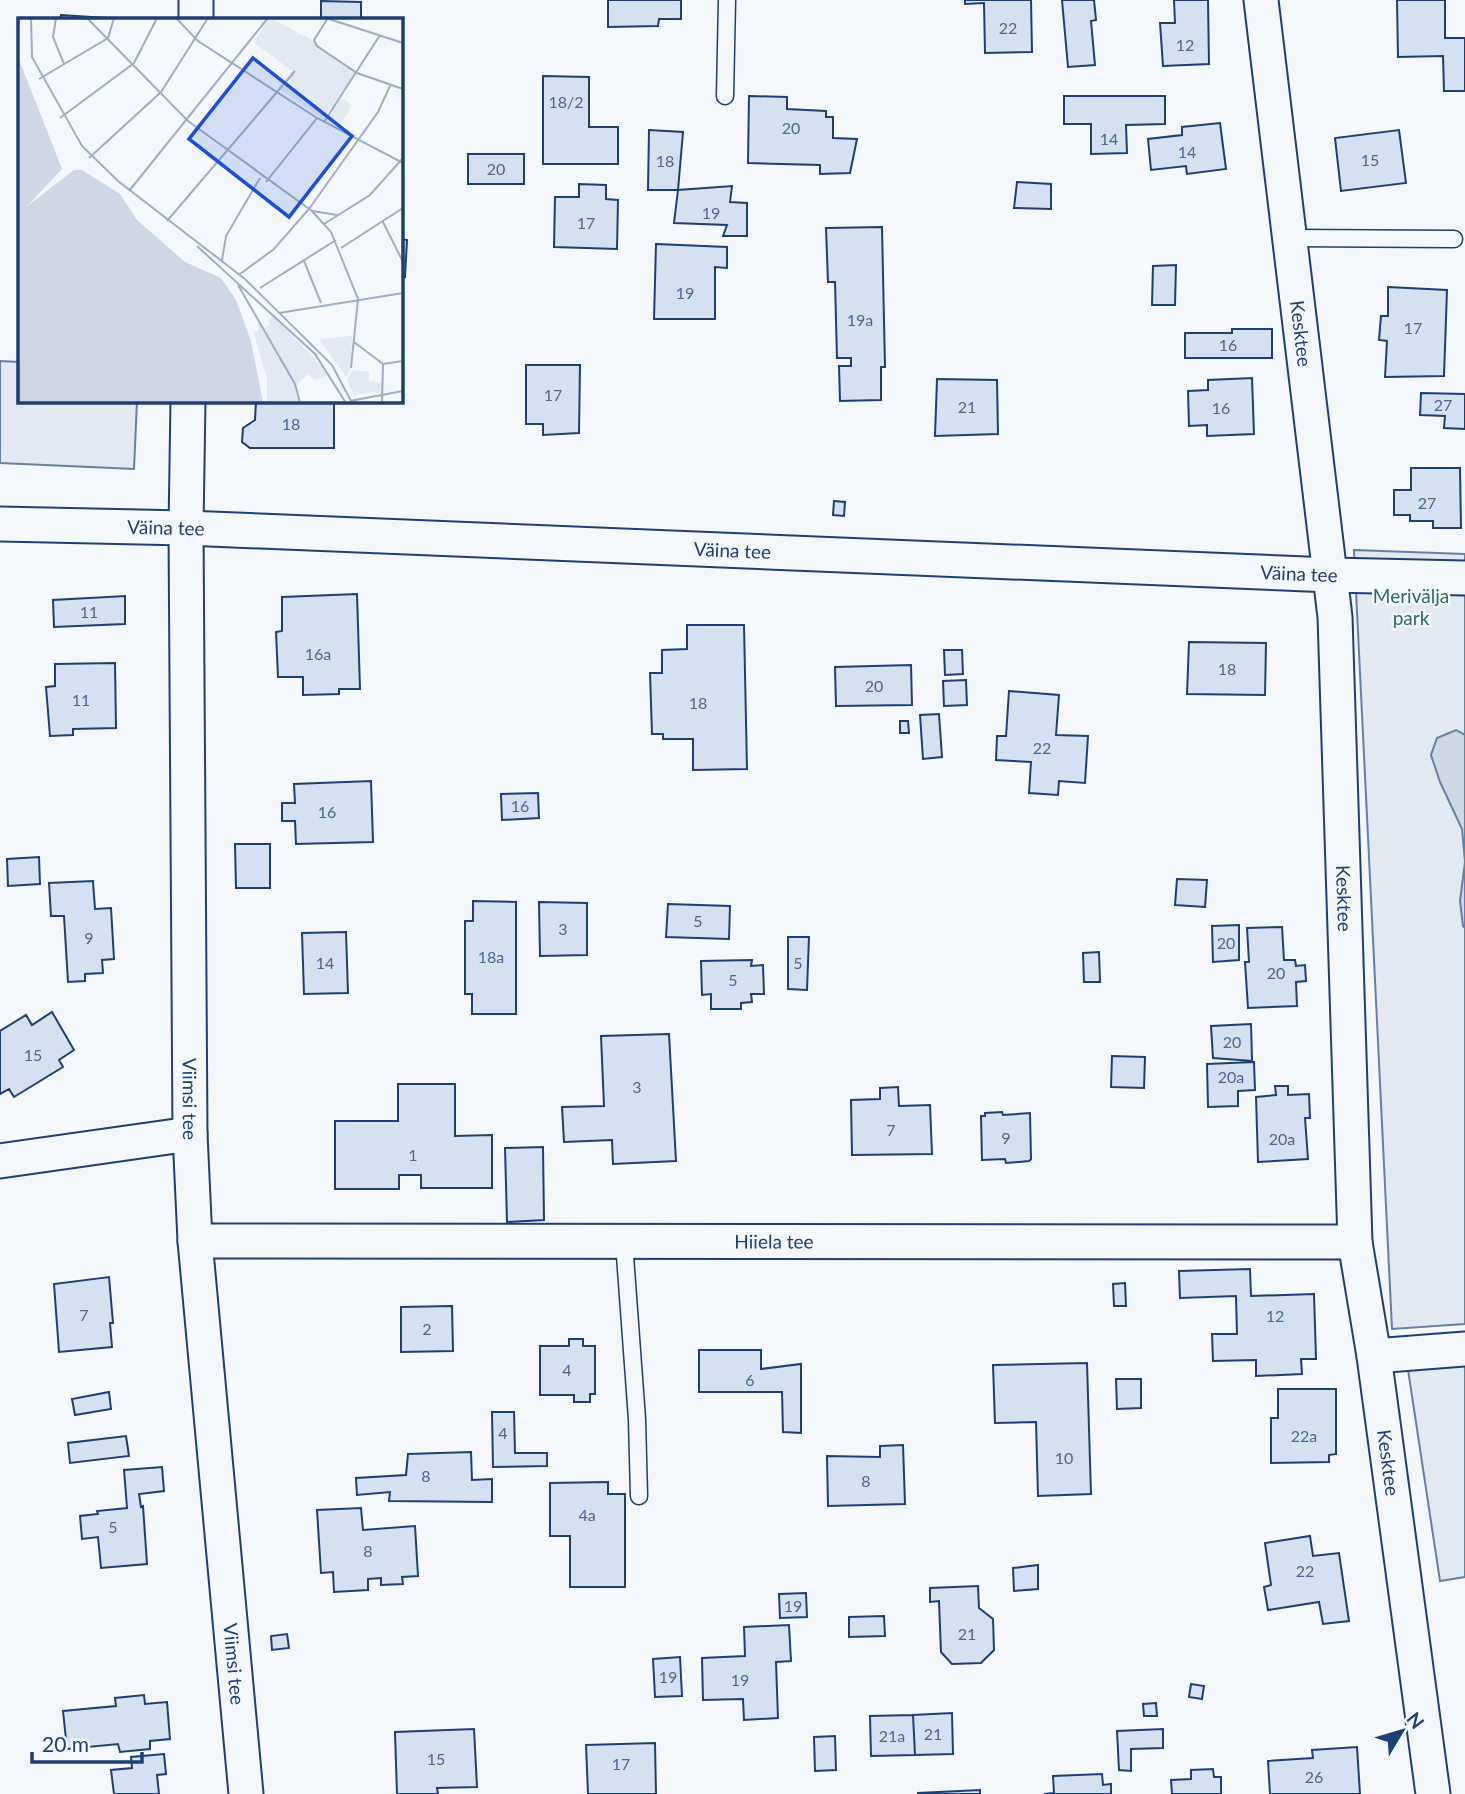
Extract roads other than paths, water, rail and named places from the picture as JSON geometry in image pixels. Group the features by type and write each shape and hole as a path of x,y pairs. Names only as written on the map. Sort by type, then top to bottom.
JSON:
{"street":[{"path":"195,18 196,0"},
{"name":"Kesktee","path":"1261,0 1331,575 1336,645 1355,1242 1374,1356 1433,1794"},
{"name":"Viimsi tee","path":"188,402 186,528 190,1134 195,1241 246,1794"},
{"name":"Väina tee","path":"0,524 186,528 1331,575 1465,578"},
{"path":"0,1161 190,1134"},
{"name":"Hiiela tee","path":"195,1241 1355,1242"},
{"path":"1374,1356 1465,1349"}],"lane":[{"path":"725,96 727,0"},
{"path":"1291,238 1454,239"},
{"path":"624,1241 637,1419 639,1496"}],"park label":[{"name":"Merivälja park","path":"1411,607"}]}
